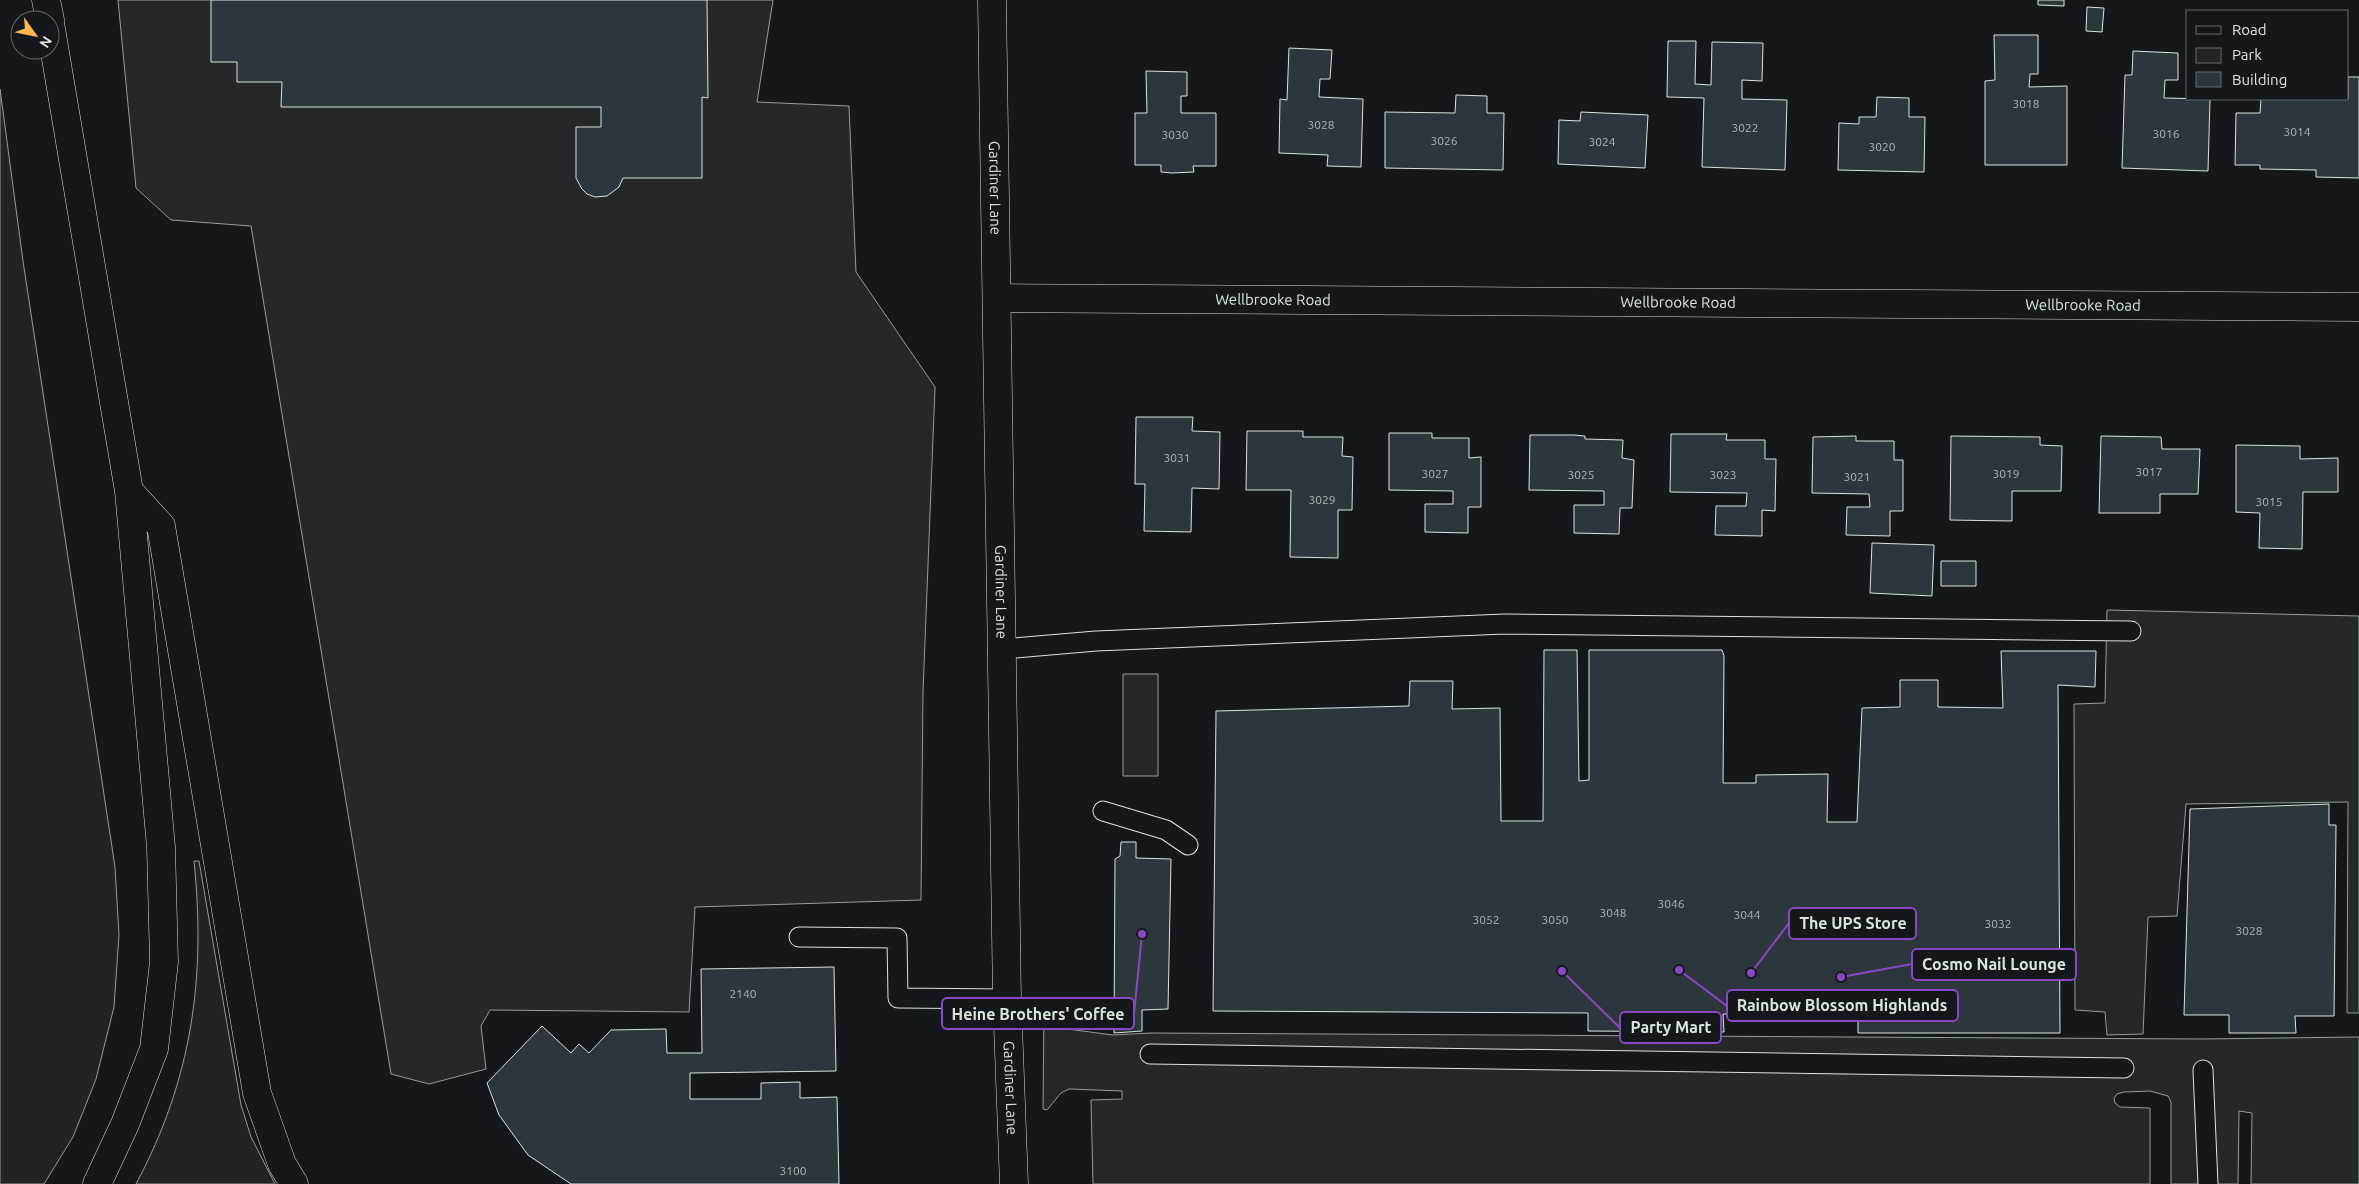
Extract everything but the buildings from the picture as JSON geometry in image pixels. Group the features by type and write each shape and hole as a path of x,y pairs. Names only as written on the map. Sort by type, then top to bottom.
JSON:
{"main road":[{"name":"Gardiner Lane","path":"992,0 1007,999 1014,1184"},
{"path":"57,60 129,491 160,847 164,962 154,1049 126,1124 97,1184"},
{"name":"Wellbrooke Road","path":"997,298 2359,307"},
{"path":"129,491 161,526 257,1093 282,1164 294,1184"}],"lane":[{"path":"1003,649 1096,641 1505,624 2131,631"},
{"path":"1103,811 1166,830 1188,845"},
{"path":"799,937 897,938 898,998 1007,999"},
{"path":"1150,1054 2124,1068"},
{"path":"2203,1070 2208,1184"}],"green space":[{"path":"0,89 23,261 115,867 119,935 114,1007 96,1079 73,1137 44,1184 0,1184"},
{"path":"194,861 199,861 241,1105 251,1137 275,1184 136,1184 155,1145 170,1106 182,1067 190,1027 196,987 198,946"}],"shaded area":[{"path":"118,0 773,0 757,102 849,106 856,272 935,387 923,692 921,900 695,907 689,1012 490,1010 481,1026 486,1069 429,1084 391,1074 251,226 171,220 136,188"},
{"path":"2107,610 2359,616 2359,1013 2347,1013 2348,802 2186,804 2177,916 2148,917 2143,1034 2107,1035 2105,1012 2075,1010 2074,704 2105,703"},
{"path":"1123,674 1158,674 1158,776 1123,776"},
{"path":"1044,1010 1056,1025 1067,1029 1113,1035 1151,1033 2201,1039 2359,1037 2359,1184 2251,1184 2252,1113 2239,1111 2238,1184 2171,1184 2171,1102 2168,1096 2150,1091 2124,1092 2117,1094 2114,1098 2115,1103 2120,1107 2150,1108 2150,1184 1093,1184 1091,1100 1122,1099 1122,1091 1069,1089 1061,1093 1047,1110 1043,1109"}],"place":[{"name":"Heine Brothers' Coffee","path":"1142,934"},
{"name":"Rainbow Blossom Highlands","path":"1679,970"},
{"name":"Party Mart","path":"1562,971"},
{"name":"The UPS Store","path":"1751,973"},
{"name":"Cosmo Nail Lounge","path":"1841,977"}]}
